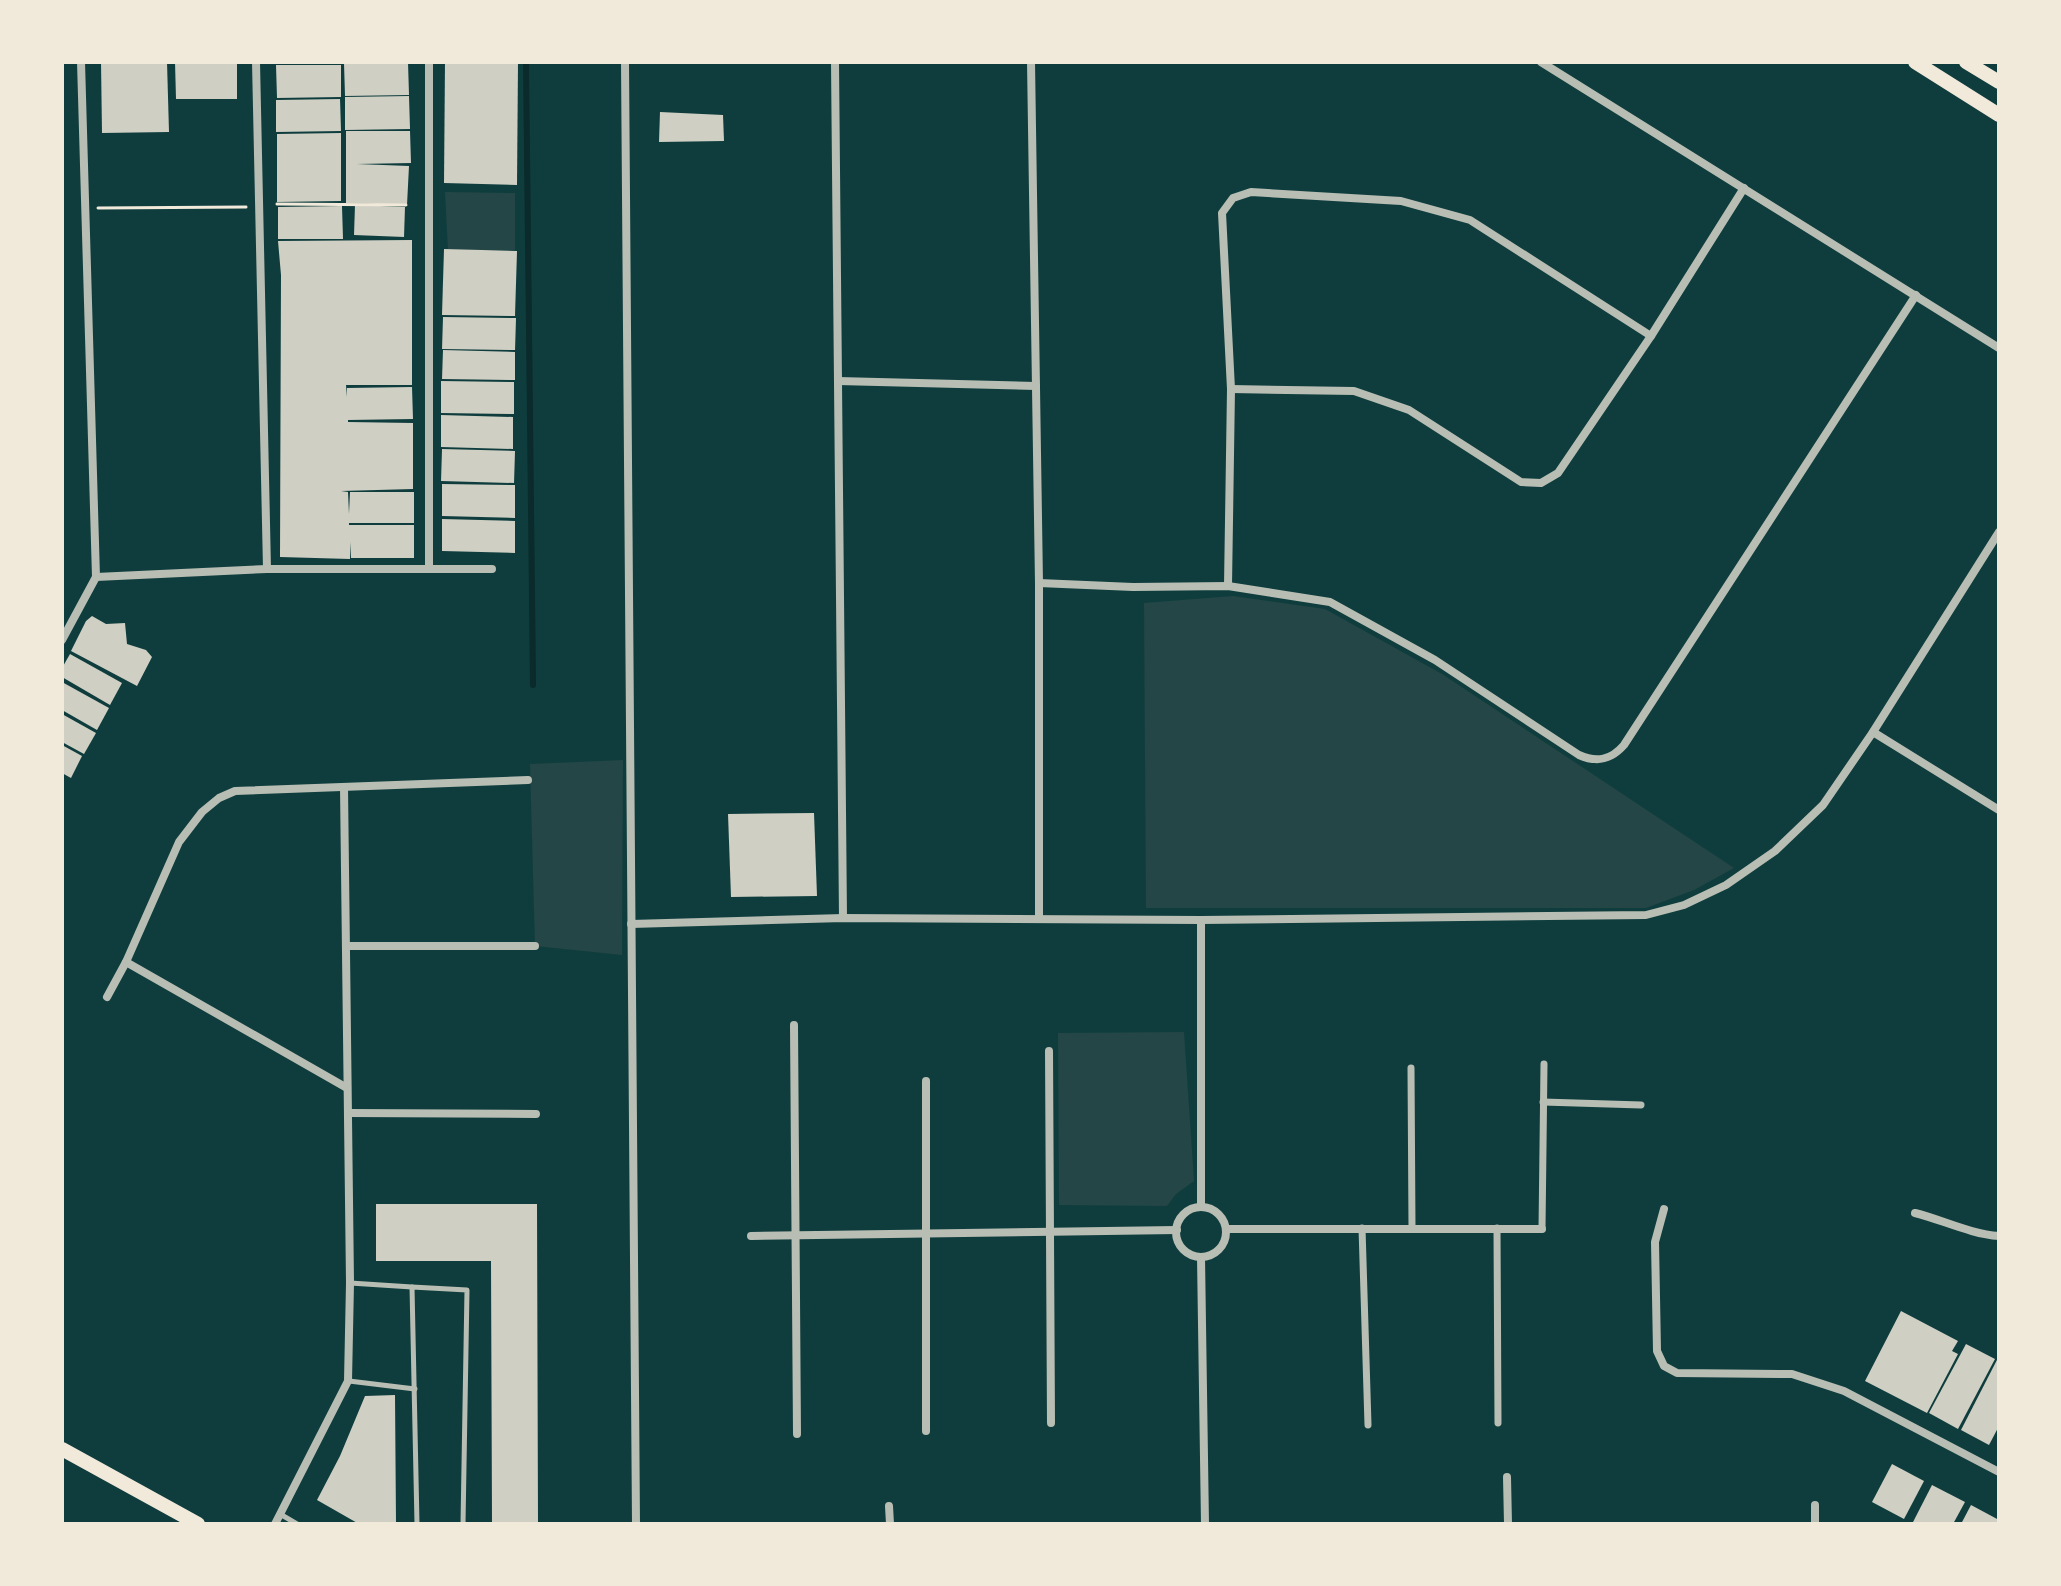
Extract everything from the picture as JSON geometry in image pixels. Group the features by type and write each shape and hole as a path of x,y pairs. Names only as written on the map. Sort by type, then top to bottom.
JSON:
{"main road":[{"path":"1915,62 1999,115"},
{"path":"1966,62 1999,82"},
{"path":"62,1449 198,1524"}],"street":[{"path":"62,640 96,577 81,62"},
{"path":"256,62 267,569"},
{"path":"429,62 429,568"},
{"path":"625,62 636,1524"},
{"path":"835,62 843,918"},
{"path":"1031,62 1039,583 1039,919"},
{"path":"1541,62 1999,348"},
{"path":"1231,389 1354,391 1409,410 1521,482 1531,484 1550,479 1558,473 1651,336 1744,188"},
{"path":"1228,586 1231,389 1222,213 1233,198 1251,192 1401,201 1470,220 1651,336"},
{"path":"1039,583 1133,587 1228,586 1330,602 1435,660 1579,755 1599,760 1608,758 1624,745 1916,295"},
{"path":"838,381 1036,386"},
{"path":"631,924 843,918 1201,920 1646,915 1671,908 1726,885 1775,851 1823,805 1873,732 1999,532"},
{"path":"96,577 267,569 492,569"},
{"path":"1873,732 1999,810"},
{"path":"107,997 126,962 179,842 188,828 219,798 235,791 528,780"},
{"path":"275,1524 348,1381 350,1283 344,787"},
{"path":"1201,920 1201,1207"},
{"path":"346,946 535,946"},
{"path":"126,962 347,1088"},
{"path":"794,1025 797,1434"},
{"path":"1049,1051 1051,1423"},
{"path":"1226,1229 1542,1229 1544,1064"},
{"path":"1411,1068 1412,1228"},
{"path":"926,1081 926,1431"},
{"path":"1543,1102 1641,1105"},
{"path":"348,1113 536,1114"},
{"path":"1201,1207 1220,1216 1226,1229 1226,1238 1217,1252 1201,1257 1193,1256 1181,1245 1177,1230 1184,1214 1201,1207"},
{"path":"1664,1209 1655,1242 1657,1351 1664,1366 1677,1373 1792,1374 1844,1391 1999,1472"},
{"path":"1915,1213 1981,1235 1999,1236"},
{"path":"1362,1228 1368,1425"},
{"path":"1497,1228 1498,1423"},
{"path":"751,1236 1177,1230"},
{"path":"1201,1257 1205,1524"},
{"path":"1507,1477 1508,1524"},
{"path":"1815,1505 1815,1524"},
{"path":"889,1506 890,1524"}],"lane":[{"path":"350,1283 467,1290 463,1524"},
{"path":"412,1287 417,1524"},
{"path":"348,1381 415,1389"},
{"path":"280,1514 297,1524"}],"path":[{"path":"277,204 406,205"},
{"path":"85,208 259,207"}],"shaded area":[{"path":"445,192 515,193 515,250 448,250"},
{"path":"1233,596 1325,609 1442,674 1734,868 1694,890 1646,908 1146,908 1144,603"},
{"path":"623,760 622,955 535,946 530,764"},
{"path":"1184,1032 1194,1181 1176,1194 1167,1206 1059,1205 1058,1033"}],"building":[{"path":"101,62 167,62 169,132 102,133"},
{"path":"175,62 237,62 237,99 176,99"},
{"path":"445,62 518,62 517,185 444,183"},
{"path":"408,63 409,95 345,96 344,64"},
{"path":"276,65 341,65 341,97 277,98"},
{"path":"409,96 410,129 345,130 345,97"},
{"path":"340,99 341,131 276,132 276,100"},
{"path":"660,112 723,115 724,141 659,142"},
{"path":"346,131 410,131 411,163 357,164 409,166 407,205 346,203"},
{"path":"341,133 341,201 277,202 277,134"},
{"path":"355,205 405,207 404,237 354,235"},
{"path":"342,206 343,239 278,239 278,207"},
{"path":"412,240 412,385 346,385 347,397 347,388 412,387 413,419 348,422 413,423 413,489 341,491 348,492 349,514 350,492 414,492 414,523 349,525 414,525 414,558 351,558 350,542 350,559 280,557 281,275 278,241"},
{"path":"444,249 517,251 515,316 442,315"},
{"path":"443,317 516,318 515,350 442,349"},
{"path":"443,350 515,352 515,380 442,379"},
{"path":"441,381 514,382 514,414 441,413"},
{"path":"441,415 513,417 513,449 441,447"},
{"path":"442,449 515,451 514,483 441,481"},
{"path":"442,484 515,485 515,518 442,516"},
{"path":"442,519 515,521 515,553 442,551"},
{"path":"92,616 106,624 125,623 127,644 146,650 152,657 137,686 71,651 86,621"},
{"path":"70,654 122,683 110,705 62,677 62,668"},
{"path":"62,682 109,708 97,730 62,710"},
{"path":"62,714 96,733 84,754 62,742"},
{"path":"62,745 82,756 71,778 62,773"},
{"path":"814,813 817,896 731,897 728,814"},
{"path":"376,1204 537,1204 538,1524 492,1524 491,1261 376,1261"},
{"path":"1901,1311 1958,1341 1952,1351 1958,1354 1927,1413 1865,1381"},
{"path":"1966,1344 1995,1359 1958,1429 1929,1413"},
{"path":"1999,1356 1999,1426 1989,1445 1961,1430"},
{"path":"395,1395 396,1524 359,1524 317,1500 340,1456 365,1396"},
{"path":"1892,1464 1924,1481 1904,1519 1872,1502"},
{"path":"1932,1485 1965,1502 1953,1524 1912,1524"},
{"path":"1971,1505 1999,1520 1999,1524 1961,1524"}],"waterway":[{"path":"526,62 533,685"}]}
